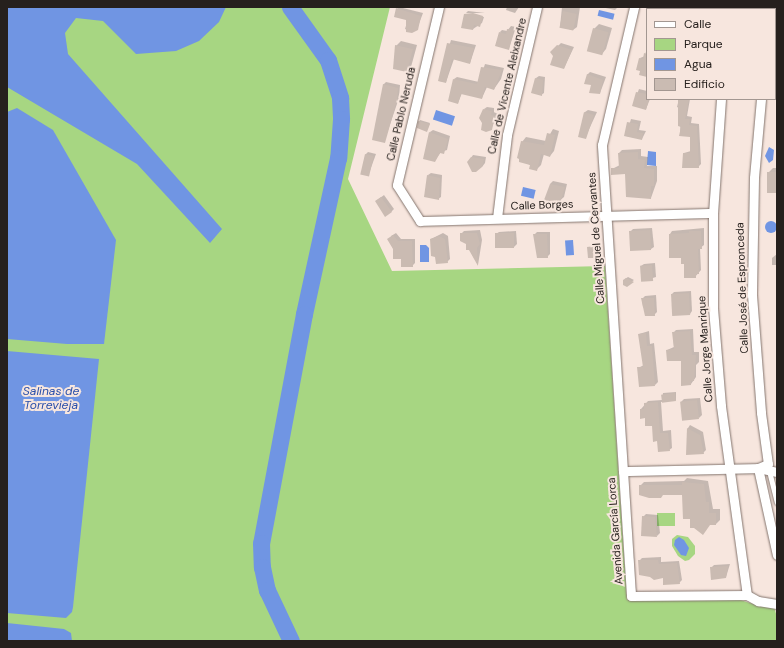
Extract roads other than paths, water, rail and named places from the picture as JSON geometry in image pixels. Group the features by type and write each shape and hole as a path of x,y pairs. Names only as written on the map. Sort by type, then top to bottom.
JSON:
{"street":[{"name":"Calle Pablo Neruda","path":"420,221 397,185 439,7"},
{"name":"Calle de Vicente Aleixandre","path":"497,218 507,135 537,7"},
{"name":"Calle Miguel de Cervantes","path":"623,471 603,138 634,7"},
{"name":"Calle Jorge Manrique","path":"721,100 713,213 714,315 729,469 747,595"},
{"name":"Calle José de Espronceda","path":"761,100 754,178 752,295 761,413 773,468"},
{"name":"Calle Borges","path":"420,221 713,213"},
{"path":"758,468 777,555"},
{"name":"Avenida García Lorca","path":"773,468 623,471 631,596 747,595 758,601 777,604"}],"lane":[{"path":"773,468 777,502"}],"water":[{"path":"7,7 226,7 219,22 199,41 176,51 136,54 103,21 76,18 65,33 68,54 222,229 210,243 137,164 7,87"},
{"path":"599,10 615,14 613,20 598,16"},
{"path":"17,108 53,130 116,240 104,344 67,344 7,339 7,112"},
{"path":"436,110 455,116 452,126 433,120"},
{"path":"769,147 774,150 773,160 769,163 765,156"},
{"path":"648,151 656,152 656,166 647,165"},
{"path":"523,187 536,190 534,199 521,196"},
{"path":"771,221 775,223 777,227 775,231 771,233 767,231 765,227 767,223"},
{"path":"573,240 574,255 566,256 565,241"},
{"path":"420,245 426,245 429,248 429,262 420,262"},
{"name":"Salinas de Torrevieja","path":"7,351 99,359 73,607 72,612 66,618 7,613"},
{"path":"679,537 684,540 689,548 686,556 681,555 674,545 675,540"},
{"path":"7,623 64,629 71,633 72,641 7,641"}],"waterway":[{"path":"290,7 328,60 340,98 341,119 338,158 304,314 261,543 262,567 267,590 291,641"}]}
